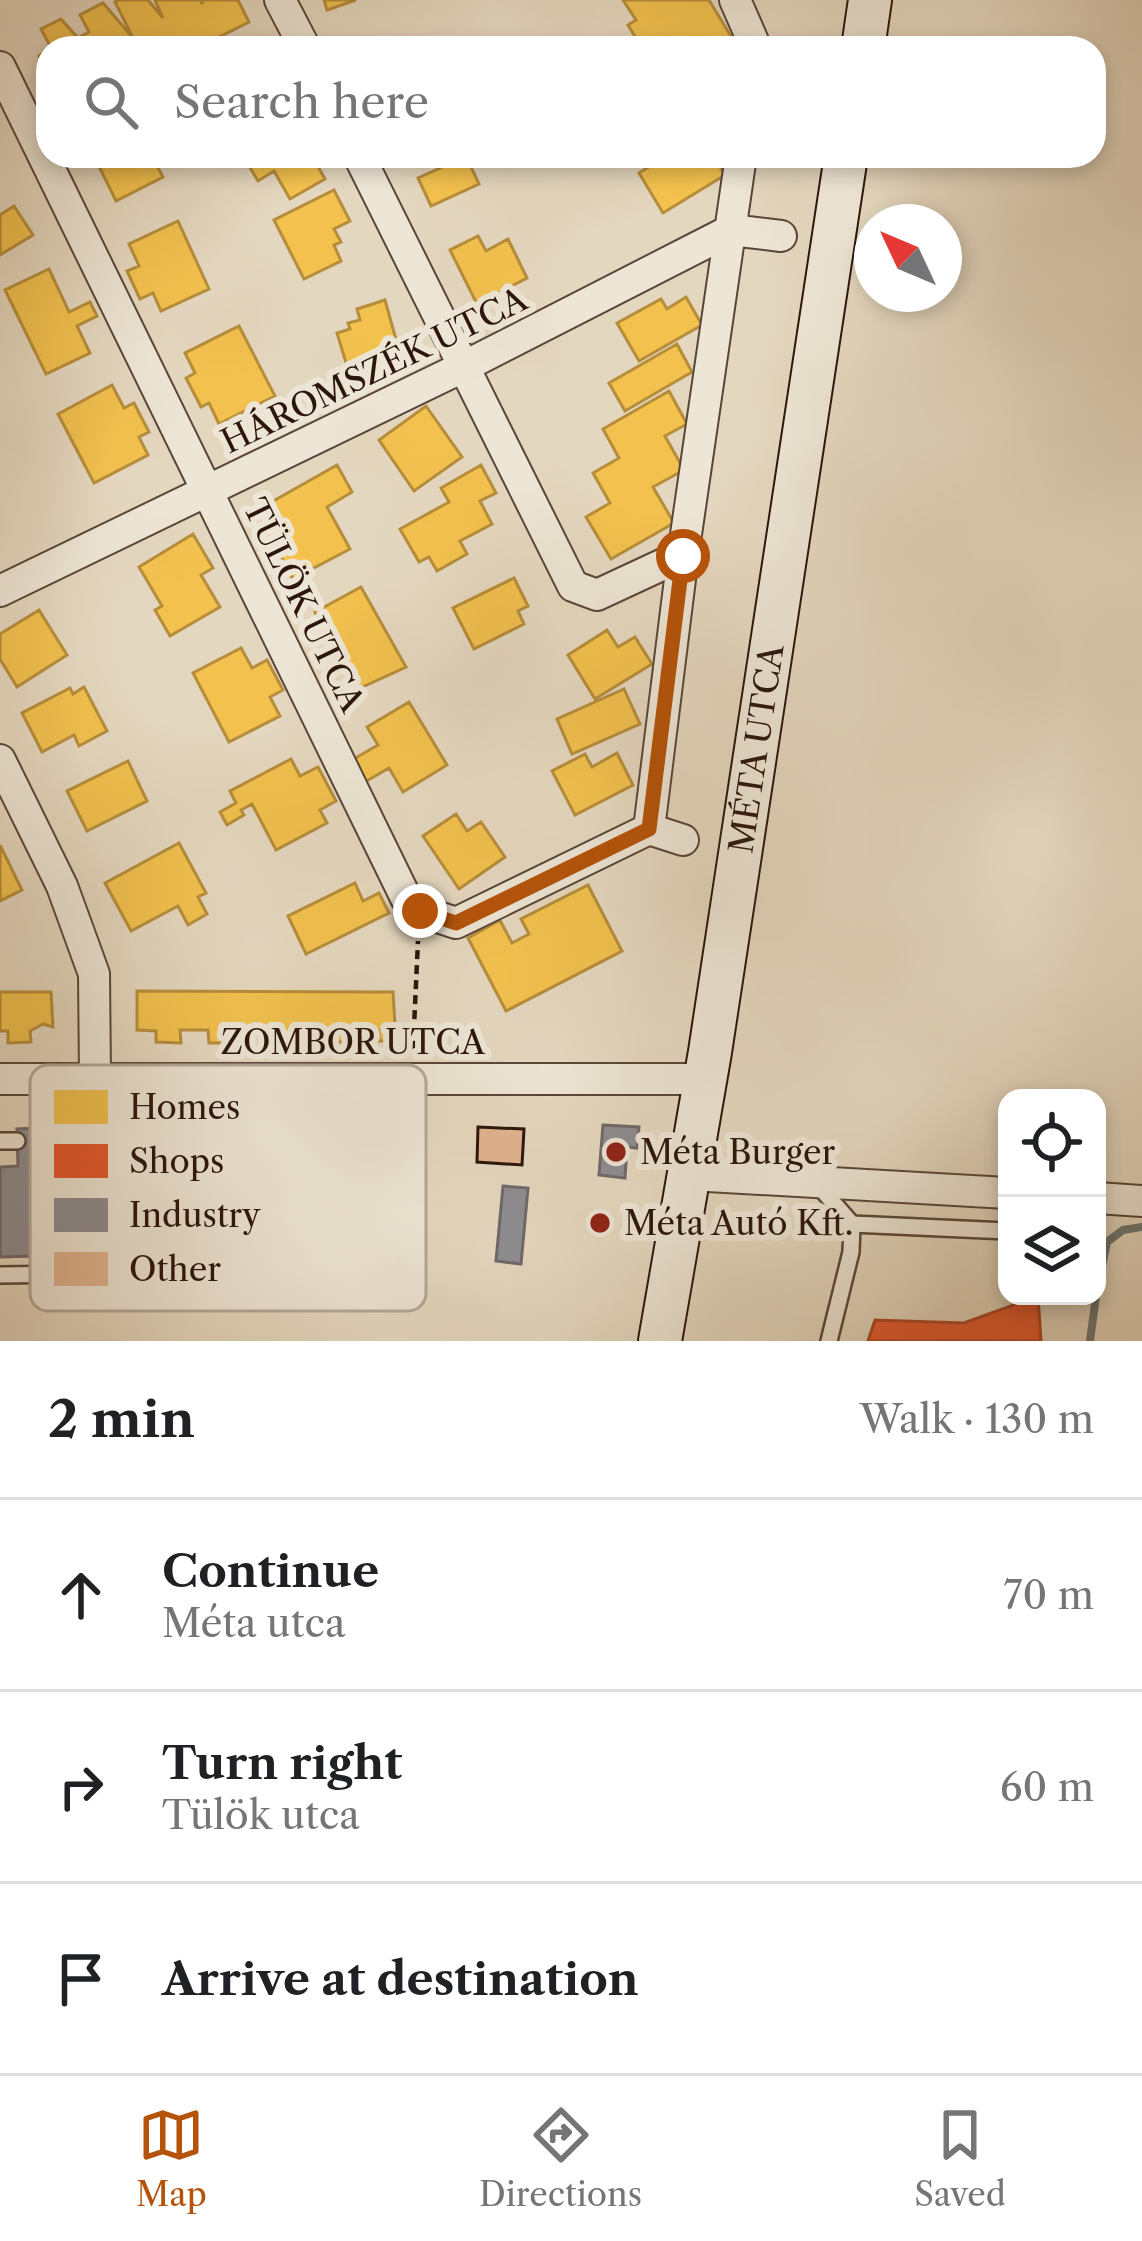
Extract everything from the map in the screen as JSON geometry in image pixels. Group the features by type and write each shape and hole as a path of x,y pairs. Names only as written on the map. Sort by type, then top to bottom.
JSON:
{"main road":[{"path":"865,36 870,0"},
{"name":"MÉTA UTCA","path":"660,1341 690,1175 845,168"}],"street":[{"path":"280,0 299,36"},
{"path":"735,0 751,36"},
{"name":"TÜLÖK UTCA","path":"0,67 36,140"},
{"name":"TÜLÖK UTCA","path":"50,168 406,898 420,911"},
{"path":"365,168 573,586 597,595 683,556"},
{"path":"649,829 739,168"},
{"path":"731,230 781,236"},
{"name":"HÁROMSZÉK UTCA","path":"0,591 465,367 731,230"},
{"path":"0,760 62,886 94,974 95,1065"},
{"path":"420,911 456,923 649,829 682,840"},
{"name":"ZOMBOR UTCA","path":"0,1079 30,1078"},
{"name":"ZOMBOR UTCA","path":"426,1078 705,1079"},
{"path":"690,1175 998,1192"},
{"path":"1106,1199 1142,1201"}],"lane":[{"path":"815,1182 852,1224 851,1252 829,1341"},
{"path":"852,1224 998,1231"},
{"path":"0,1276 30,1276"}],"path":[{"path":"413,1065 420,911"}],"building: Homes":[{"path":"148,0 163,18 155,0 199,0 203,4 201,0 238,0 249,22 221,36 132,36 115,2"},
{"path":"324,0 356,0 327,10"},
{"path":"623,0 709,0 731,36 635,36 628,25 636,20"},
{"path":"103,3 131,36 82,36 89,32 80,15"},
{"path":"61,19 76,36 45,36 41,29"},
{"path":"100,168 158,168 163,177 116,201"},
{"path":"250,168 319,168 325,179 290,199 274,171 258,181"},
{"path":"440,168 472,168 479,184 431,206 418,178"},
{"path":"647,168 721,168 725,175 663,213 639,173"},
{"path":"334,190 350,221 334,229 341,242 334,245 341,261 304,279 274,220"},
{"path":"14,206 33,235 0,255 0,215"},
{"path":"178,221 209,289 161,311 153,293 140,299 127,271 139,266 129,244"},
{"path":"478,236 486,251 508,239 527,278 477,304 450,250"},
{"path":"49,269 69,312 90,302 97,316 77,326 90,353 46,374 5,290"},
{"path":"686,297 702,325 639,361 617,323 661,299 667,309"},
{"path":"385,300 399,350 347,366 337,333 360,320 357,309"},
{"path":"239,326 275,396 219,424 209,403 201,407 186,378 195,373 185,353"},
{"path":"677,344 692,372 625,411 609,383"},
{"path":"112,385 124,408 134,403 149,432 139,437 148,455 94,483 58,414"},
{"path":"669,391 687,424 665,436 684,470 653,487 674,523 611,559 586,517 610,503 593,473 619,458 603,429"},
{"path":"426,406 462,457 414,491 379,440"},
{"path":"337,465 352,492 327,507 350,549 293,579 265,528 271,525 261,508"},
{"path":"481,465 496,493 480,501 492,524 460,541 467,554 437,571 429,557 419,562 400,529 449,502 441,488"},
{"path":"193,534 213,568 201,575 220,607 170,636 155,610 162,606 139,567"},
{"path":"514,578 528,606 518,611 524,624 474,649 453,608"},
{"path":"361,587 406,667 358,689 315,612"},
{"path":"39,610 67,655 17,687 0,659 0,634"},
{"path":"607,630 618,647 635,637 652,664 595,699 568,655"},
{"path":"241,648 252,668 267,660 283,690 270,697 280,716 229,742 193,673"},
{"path":"84,687 107,731 79,746 74,735 42,752 22,713 70,688 73,694"},
{"path":"624,689 640,724 572,754 557,719"},
{"path":"409,702 447,765 403,792 389,768 365,782 352,760 378,745 367,727"},
{"path":"617,753 633,785 575,815 552,771 585,754 592,767"},
{"path":"291,759 300,776 318,767 336,801 320,810 327,823 276,850 252,804 227,825 220,812 236,803 230,791"},
{"path":"128,761 147,801 87,831 67,791"},
{"path":"456,814 467,831 481,822 505,857 459,889 423,836"},
{"path":"179,843 206,893 198,897 207,914 188,925 178,906 131,931 105,883"},
{"path":"0,845 22,890 0,901"},
{"path":"355,883 363,901 379,893 389,913 306,954 288,916"},
{"path":"588,885 622,951 506,1011 468,938 500,920 512,943 529,934 521,919"},
{"path":"137,991 393,992 396,1041 379,1041 379,1030 344,1030 345,1042 322,1042 322,1030 294,1030 294,1041 267,1041 266,1031 236,1031 237,1043 209,1043 208,1030 180,1030 181,1043 156,1042 156,1031 137,1030"},
{"path":"0,992 51,992 53,1027 43,1024 30,1031 31,1042 8,1043 8,1031 0,1031"}],"building: Shops":[{"path":"1013,1305 1039,1305 1041,1341 868,1341 875,1320 964,1323"}],"building: Industry":[{"path":"603,1125 639,1127 637,1148 627,1147 625,1178 599,1175"},
{"path":"30,1128 30,1256 0,1257 0,1167 18,1166 17,1129"},
{"path":"503,1186 528,1188 521,1264 496,1261"}],"building: Other":[{"path":"478,1127 524,1129 522,1165 477,1162"}],"waterway":[{"path":"1106,1247 1123,1230 1142,1227"},
{"path":"1090,1341 1095,1305"}],"place":[{"name":"Méta Burger","path":"616,1152"},
{"name":"Méta Autó Kft.","path":"600,1223"}],"route":[{"path":"420,911 456,923 649,829 683,556"}]}
